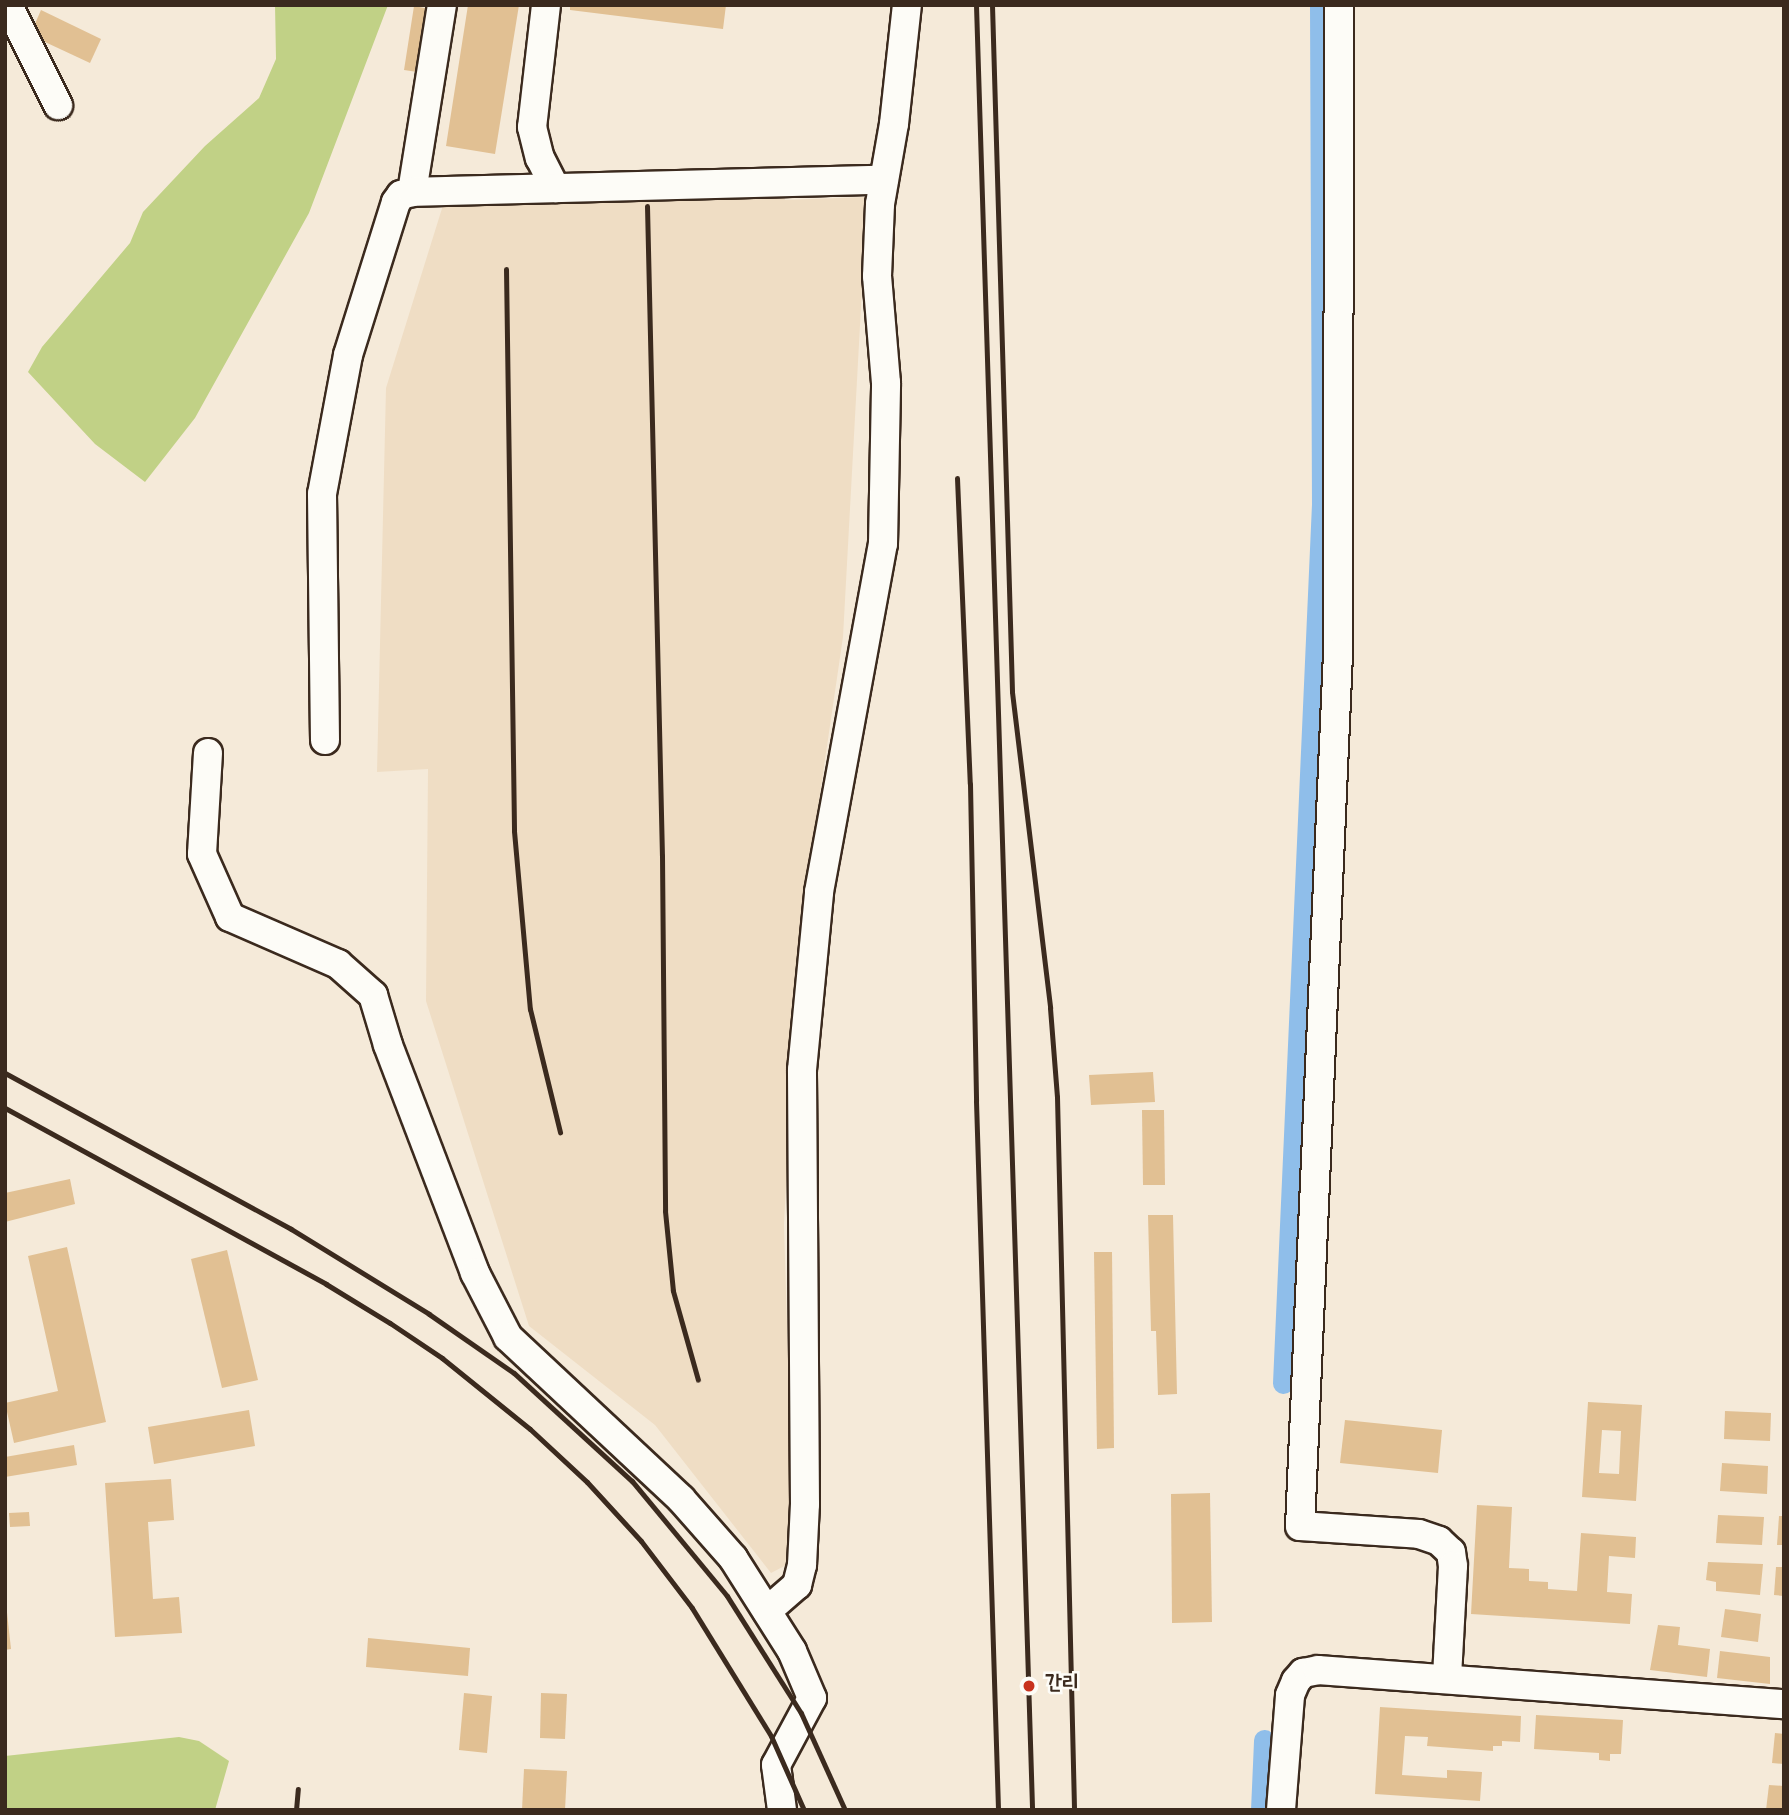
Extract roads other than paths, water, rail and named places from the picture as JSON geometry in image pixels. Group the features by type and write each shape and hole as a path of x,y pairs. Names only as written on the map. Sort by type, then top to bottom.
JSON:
{"street":[{"path":"8,5 58,105"},
{"path":"412,192 442,5"},
{"path":"546,5 532,127 540,158 555,188"},
{"path":"767,1611 797,1585 802,1565 805,1504 802,1070 819,892 883,544 886,383 877,276 884,180 907,5"},
{"path":"1339,5 1338,653 1300,1526 1419,1534 1439,1541 1451,1552 1453,1566 1447,1678"},
{"path":"325,740 322,494 348,355 396,202 401,195 412,192 884,180"},
{"path":"208,753 202,854 230,917 338,964 373,995 388,1045 475,1273 508,1338 681,1499 733,1558 792,1651 812,1698 776,1765 782,1810"},
{"path":"1281,1810 1290,1695 1303,1673 1318,1670 1447,1678 1784,1707"}],"waterway":[{"path":"1283,1383 1322,505 1320,5"},
{"path":"1261,1810 1264,1740"}],"railway":[{"path":"976,5 1032,1810"},
{"path":"992,5 1012,692 1050,1008 1057,1097 1074,1810"},
{"path":"647,206 662,856 665,1211 673,1291 698,1380"},
{"path":"506,269 514,831 530,1009 560,1132"},
{"path":"957,478 970,784 976,1101 998,1810"},
{"path":"5,1073 291,1229 429,1314 514,1373 632,1481 727,1596 801,1713 845,1810"},
{"path":"5,1108 326,1284 390,1323 442,1358 530,1429 587,1482 641,1541 692,1608 771,1736 804,1810"},
{"path":"296,1810 298,1789"}],"place":[{"name":"간리","path":"1029,1686"}]}
